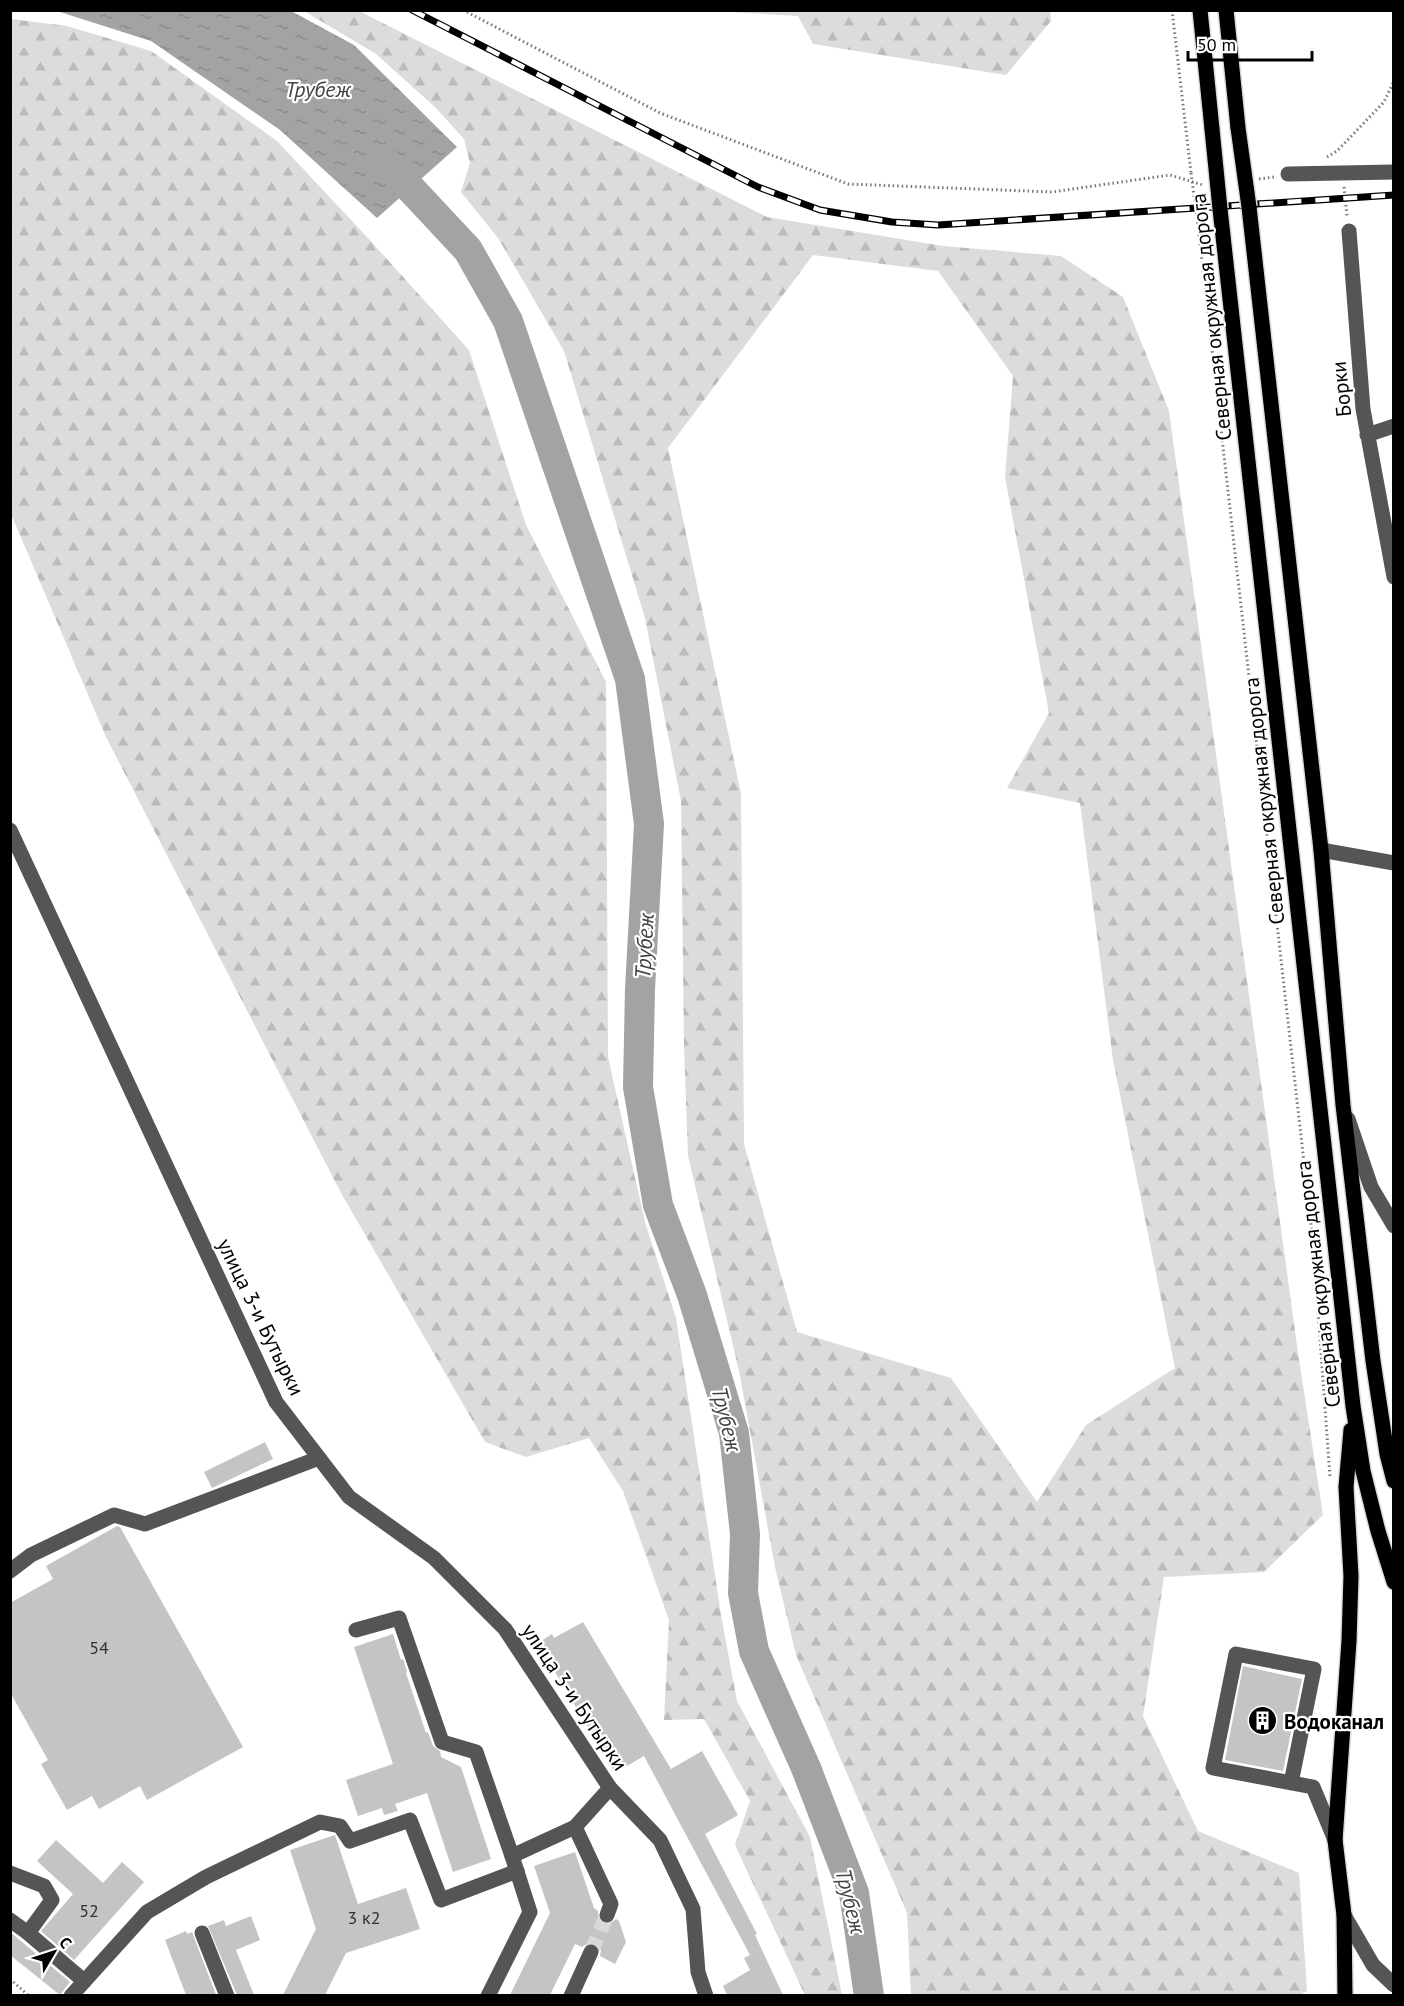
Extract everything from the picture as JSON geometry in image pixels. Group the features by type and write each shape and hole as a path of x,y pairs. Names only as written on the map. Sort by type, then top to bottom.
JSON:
{"main road":[{"name":"Северная окружная дорога","path":"1200,10 1220,210 1353,1406 1363,1471 1394,1582"},
{"path":"1226,10 1321,850 1343,1105 1372,1361 1387,1454 1394,1481"},
{"path":"1345,1995 1344,1915 1335,1840 1349,1641 1351,1576 1346,1487 1353,1406"},
{"path":"1387,1454 1394,1435"}],"street":[{"path":"1288,174 1394,172"},
{"name":"Борки","path":"1349,231 1363,410 1394,577"},
{"path":"1367,435 1394,426"},
{"name":"улица 3-и Бутырки","path":"10,830 276,1402 349,1497 434,1558 505,1629 610,1788 660,1840 693,1909 698,1972 706,1995"},
{"path":"1321,850 1394,863"},
{"path":"1343,1105 1371,1187 1394,1226"},
{"path":"10,1571 31,1556 114,1515 145,1524 319,1458"},
{"path":"356,1630 399,1618 442,1742 476,1752 530,1912 488,1995"},
{"path":"1291,1783 1314,1669 1236,1654 1213,1767 1291,1783 1313,1787 1335,1840"},
{"path":"512,1856 575,1827 610,1788"},
{"path":"71,1995 147,1912 206,1877 320,1822 340,1826 350,1841 410,1820 441,1900 517,1871"},
{"path":"575,1827 611,1904 607,1915"},
{"path":"10,1873 44,1886 52,1900 28,1933"},
{"path":"1344,1915 1373,1965 1394,1985"},
{"path":"10,1920 84,1982"},
{"path":"202,1933 226,1995"},
{"path":"571,1995 591,1952"}],"path":[{"path":"463,10 660,113 848,184 1052,192 1170,175 1211,188"},
{"path":"1172,10 1313,1242 1330,1479"},
{"path":"1320,161 1337,151 1384,102 1394,81"},
{"path":"1343,173 1349,231"},
{"path":"1255,180 1288,174"},
{"path":"10,1979 29,1995"}],"green space":[{"path":"1050,10 1051,21 1006,75 813,44 798,16 713,11"},
{"path":"304,11 359,11 767,217 943,246 1061,256 1123,297 1169,411 1298,1353 1323,1515 1264,1572 1164,1577 1143,1716 1198,1831 1299,1873 1307,1991 1299,1995 911,1995 907,1913 796,1655 775,1567 739,1371 688,1156 684,1047 681,801 645,618 564,351 498,238 461,192 470,163 464,139 436,108 376,54","holes":["813,255 938,271 1013,376 1005,477 1049,713 1007,788 1080,803 1113,1060 1175,1368 1086,1425 1037,1502 951,1378 797,1332 744,1144 741,794 668,448"]},
{"path":"11,19 67,26 151,51 277,141 469,350 526,525 606,682 608,1057 645,1222 676,1318 721,1615 737,1701 810,1837 842,1995 805,1995 735,1845 750,1801 704,1719 664,1720 669,1620 623,1491 589,1438 526,1457 485,1442 341,1193 106,737 11,514"}],"water":[{"name":"Трубеж","path":"29,11 291,11 354,45 457,147 377,218 280,130 151,41 60,12"}],"building":[{"path":"265,1442 273,1459 212,1488 204,1472"},
{"path":"117,1526 120,1527 243,1747 147,1800 140,1786 99,1809 92,1796 67,1810 41,1764 48,1760 10,1692 10,1603 53,1579 46,1566"},
{"path":"583,1622 671,1769 702,1751 738,1815 705,1834 757,1934 755,1935 783,1995 727,1995 723,1986 750,1970 744,1958 750,1955 644,1756 615,1773 538,1643 552,1634 554,1638"},
{"path":"393,1634 426,1733 428,1732 433,1746 440,1751 441,1757 461,1767 491,1859 453,1872 427,1793 395,1804 398,1811 384,1815 382,1808 358,1816 346,1780 393,1764 354,1647"},
{"name":"Водоканал","path":"1243,1666 1302,1679 1283,1771 1225,1760"},
{"path":"335,1835 358,1904 406,1888 420,1929 346,1953 325,1995 283,1995 316,1929 290,1850"},
{"path":"56,1840 103,1883 122,1862 144,1882 74,1960 41,1931 73,1894 37,1861"},
{"path":"575,1852 594,1908 598,1911 599,1921 608,1925 616,1919 619,1921 626,1942 615,1964 600,1956 601,1950 596,1943 589,1942 582,1947 575,1944 550,1995 510,1995 550,1913 534,1866"},
{"path":"251,1916 260,1940 236,1950 254,1995 237,1995 208,1926 224,1920 226,1926"},
{"path":"186,1931 187,1934 192,1932 216,1995 186,1995 165,1940"},
{"path":"10,1932 70,1982 60,1995 10,1955"}],"waterway":[{"name":"Трубеж","path":"383,159 468,250 508,321 630,679 649,824 640,989 638,1087 658,1205 692,1295 734,1433 745,1534 743,1593 754,1651 806,1768 854,1893 869,1996"}],"tunnel":[{"path":"591,1952 607,1915"}],"railway":[{"path":"412,10 758,187 820,210 892,222 938,225 1394,195"}],"place":[{"name":"Водоканал","path":"1263,1721"}]}
